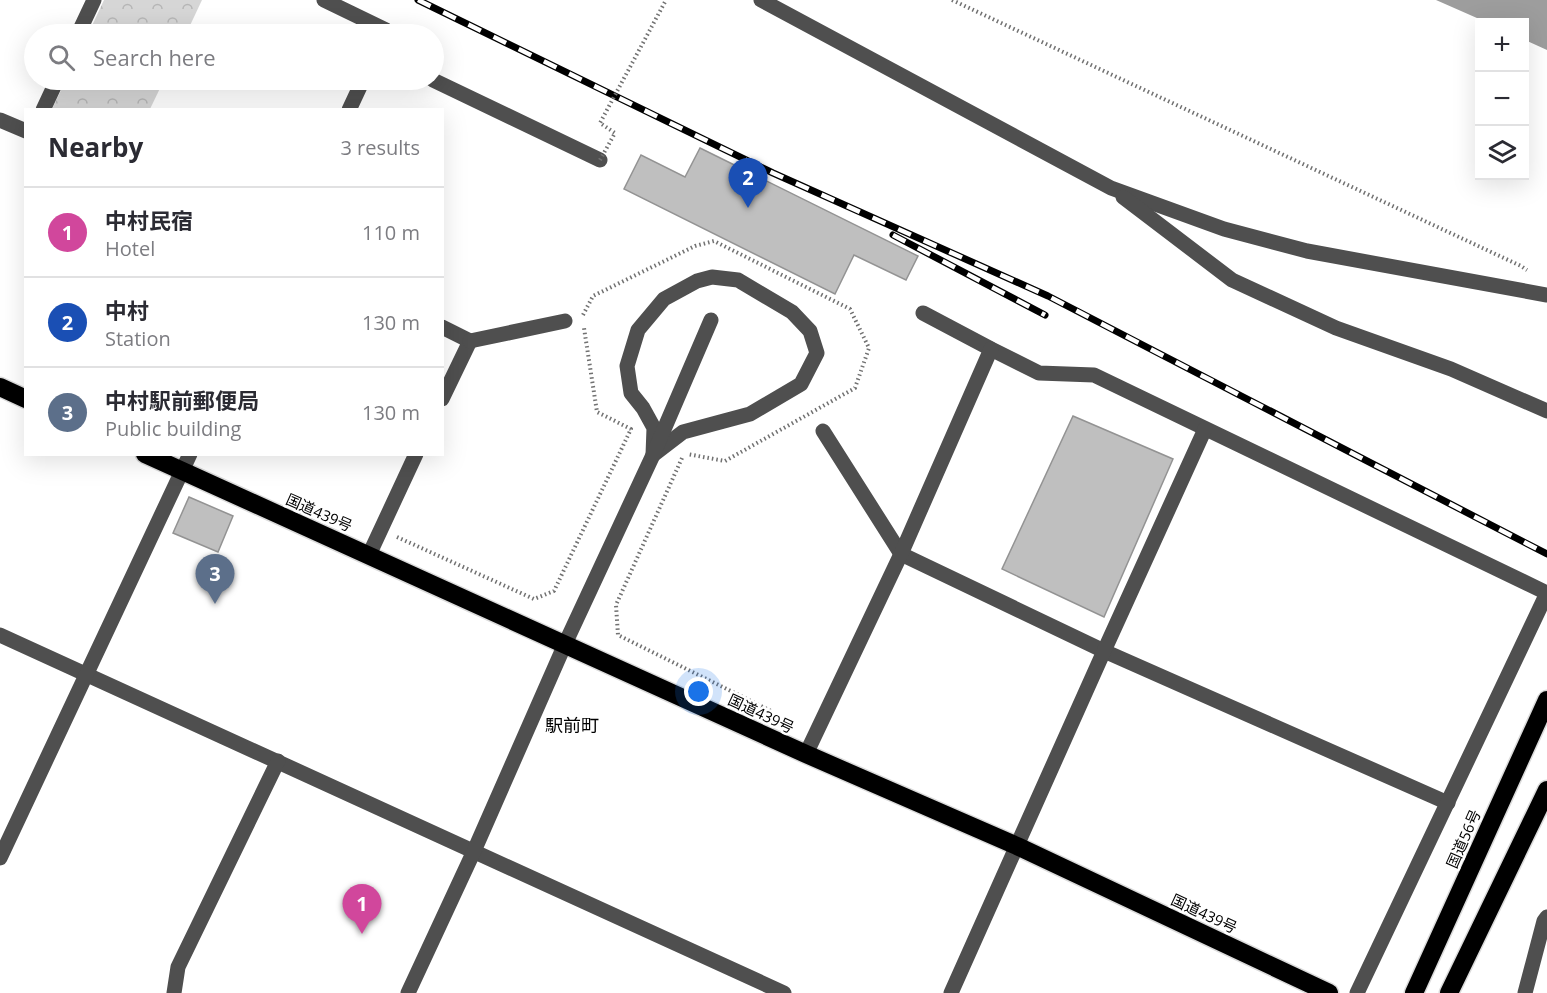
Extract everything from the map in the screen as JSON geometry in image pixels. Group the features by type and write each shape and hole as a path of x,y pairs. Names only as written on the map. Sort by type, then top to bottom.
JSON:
{"highway":[{"path":"0,387 24,398"},
{"name":"国道439号","path":"149,456 806,754 1017,846 1329,993"},
{"name":"国道56号","path":"1414,993 1547,700"},
{"path":"1449,993 1547,790"}],"street":[{"path":"83,24 94,0"},
{"path":"324,0 374,24"},
{"path":"760,0 1111,188 1224,229 1307,251 1547,295"},
{"path":"444,86 600,160"},
{"path":"44,108 52,90"},
{"path":"350,108 358,90"},
{"path":"0,120 24,129"},
{"path":"1111,188 1232,279 1336,328 1451,369 1547,411"},
{"path":"712,277 738,280 792,312 810,331 817,353 801,384 750,414 682,432 653,455 654,428 631,393 627,366 638,330 664,299 697,281 712,277"},
{"path":"923,313 1039,373 1094,375 1547,593 1357,993"},
{"path":"408,993 653,455 711,320"},
{"path":"444,328 470,341 565,321"},
{"path":"444,395 470,341"},
{"path":"806,754 902,554 991,350"},
{"path":"951,993 1205,429"},
{"path":"823,431 902,554 1104,651 1448,803"},
{"path":"0,858 189,456"},
{"path":"369,555 415,456"},
{"path":"0,635 784,993"},
{"path":"174,993 178,967 278,761"},
{"path":"1525,993 1547,917"}],"path":[{"path":"600,160 615,133 600,123 666,0"},
{"path":"952,0 1521,266 1530,273"},
{"path":"396,537 534,599 554,591 632,429 597,412 582,317 593,296 695,246 714,241 850,309 869,348 855,388 845,394 724,461 684,454 616,605 618,635 774,713"}],"green space":[{"path":"104,0 202,0 191,24 93,24"},
{"path":"61,90 159,90 150,108 52,108"}],"shaded area":[{"path":"1436,0 1547,0 1547,50 1529,42 1529,18 1477,18"}],"building":[{"path":"700,148 918,256 906,280 854,255 835,294 624,189 641,155 685,177"},
{"path":"1073,416 1173,459 1104,617 1002,569"},
{"path":"189,497 233,516 218,552 173,533"}],"railway":[{"path":"418,0 773,173 1048,296 1547,554"},
{"path":"893,235 1045,315"}],"place":[{"name":"中村","path":"748,208"},
{"name":"中村駅前郵便局","path":"215,604"},
{"name":"中村民宿","path":"362,934"}],"district":[{"name":"駅前町","path":"572,726"}]}
